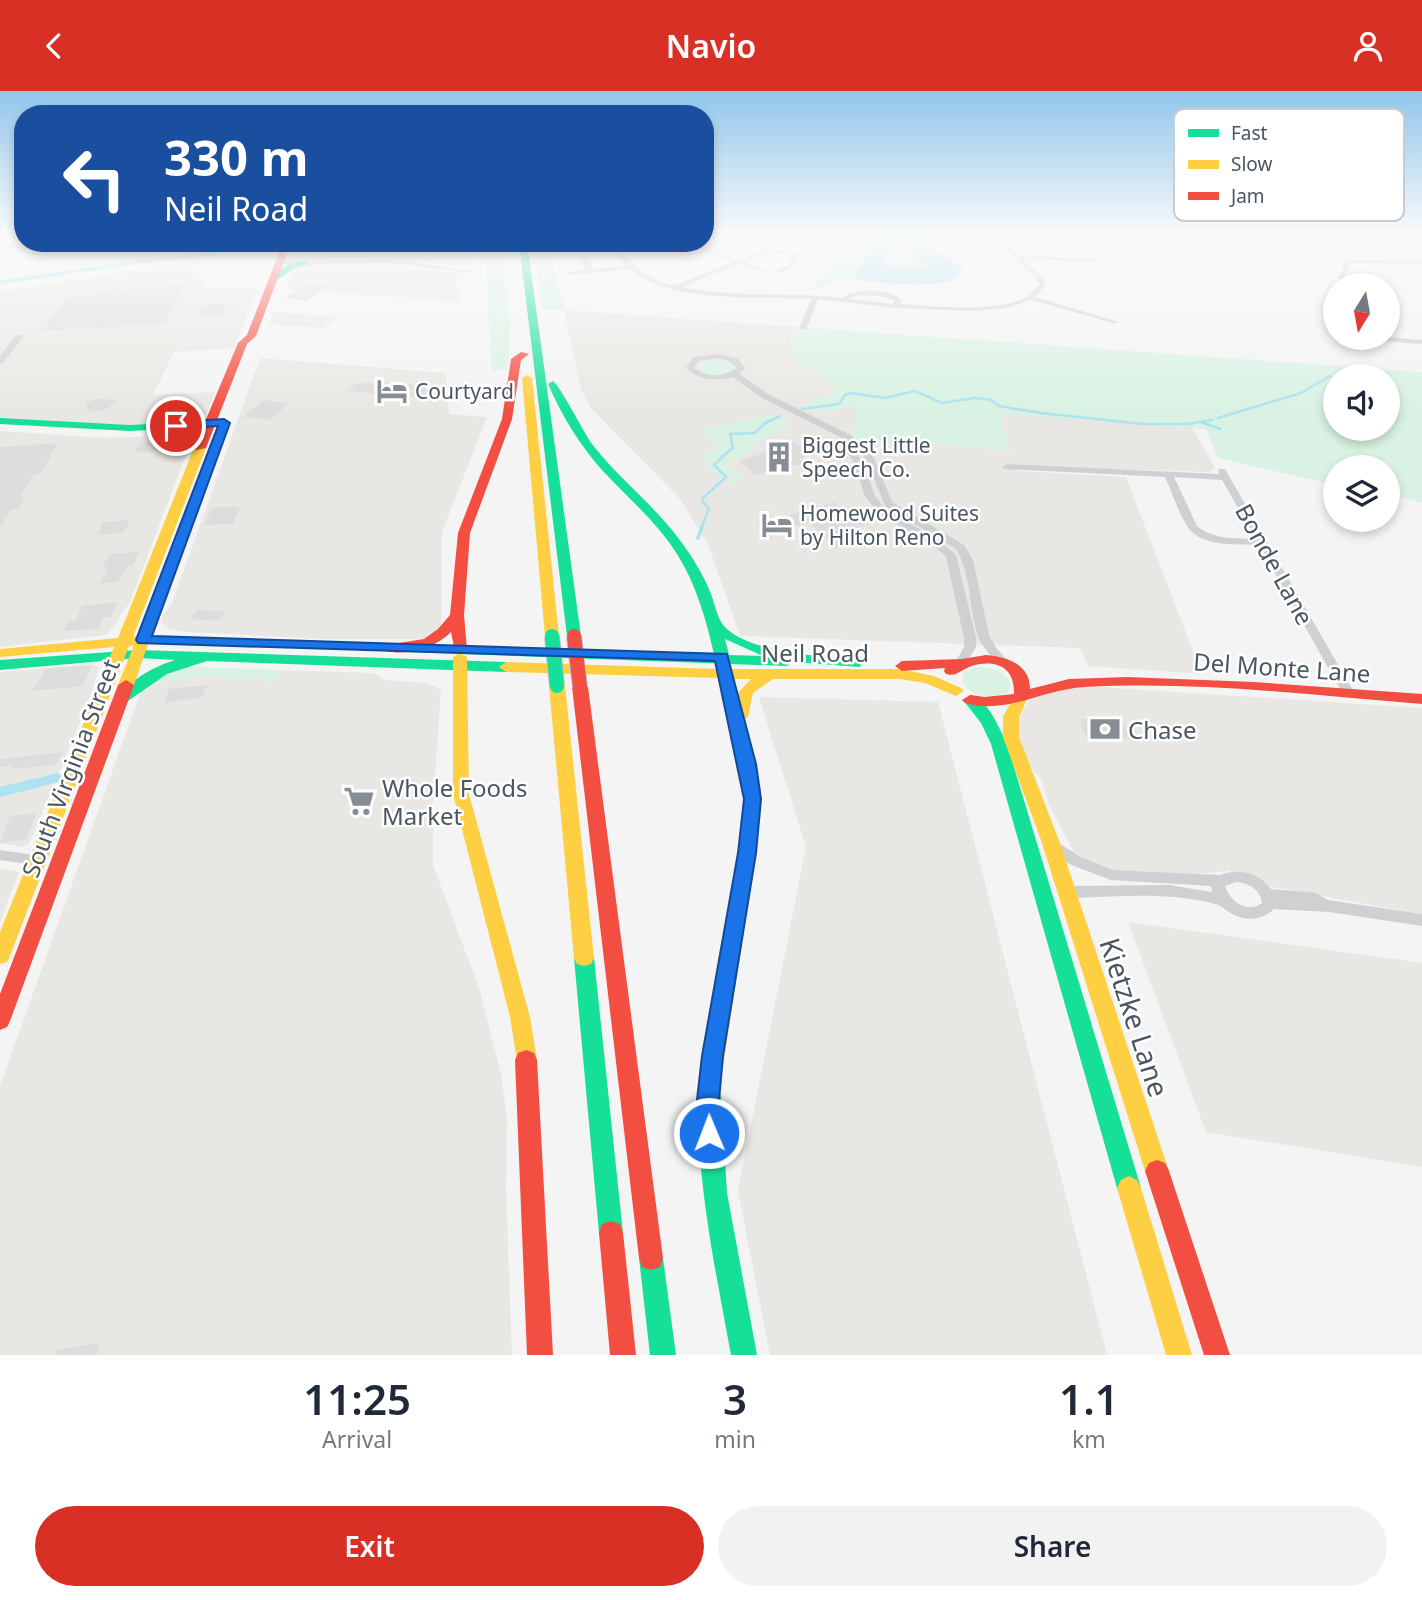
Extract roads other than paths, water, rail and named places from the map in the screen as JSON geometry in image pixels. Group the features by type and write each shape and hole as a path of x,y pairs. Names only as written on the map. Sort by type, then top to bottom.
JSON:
{"main road":[{"name":"South Virginia Street","path":"0,1021 140,647 243,343 251,336 267,294"},
{"path":"520,294 574,636 663,1355"},
{"path":"527,294 552,636 623,1355"},
{"path":"531,354 516,359 507,419 464,533 457,615 461,794 520,1017 529,1079 540,1355"},
{"path":"531,354 548,365 560,407 573,431 599,465 675,541 696,574 714,624 753,799 751,832 715,1040 708,1100 715,1191 744,1355"},
{"path":"0,421 130,428 216,426"},
{"path":"0,427 127,434 216,426"},
{"name":"South Virginia Street","path":"0,956 120,648 216,426"},
{"path":"391,647 438,640 447,633 457,615"},
{"path":"714,624 732,641 754,651 855,664"},
{"name":"Neil Road","path":"140,647 205,657 722,657 904,666 960,662"},
{"name":"Neil Road","path":"0,653 140,647 391,647 460,657 723,674 919,676 956,691"},
{"name":"Neil Road","path":"0,666 120,648"},
{"path":"117,708 150,673 168,665 205,657"},
{"path":"980,658 1007,664 1025,680 1026,688 1021,697 1008,703 996,705 971,700 956,691 950,680 951,672 960,662 980,658"},
{"name":"Del Monte Lane","path":"1007,664 1044,674 1123,676 1138,680"},
{"path":"740,739 740,696 755,681 774,675"},
{"path":"868,676 932,689 967,709 982,727 1002,762"},
{"name":"Del Monte Lane","path":"1021,697 1058,684 1138,680 1422,699"},
{"name":"Kietzke Lane","path":"1021,697 1011,717 1011,737 1051,843 1217,1355"},
{"name":"Kietzke Lane","path":"971,700 994,729 1179,1355"}],"street":[{"path":"724,294 844,300 852,294"},
{"path":"870,294 898,299 895,306 985,308 1007,305 1036,294"},
{"path":"803,328 815,297"},
{"path":"1031,298 1115,322"},
{"path":"0,361 20,335"},
{"path":"1400,340 1419,342 1422,351"},
{"path":"728,375 739,371 741,365 726,357 703,358 690,364 691,371 700,375 728,375 856,443 870,458 888,504 960,547 968,561 983,635 991,650 1007,664"},
{"path":"728,375 755,398 839,440 860,462 869,493 878,507 951,555 970,638 970,647 960,662"},
{"path":"1007,467 1168,474 1193,529 1199,534 1215,539 1262,542"},
{"name":"Bonde Lane","path":"1168,474 1224,474 1349,694"},
{"path":"1051,843 1074,860 1111,875 1221,881 1226,877 1242,877 1257,883 1268,899 1317,908 1329,906 1422,920"},
{"path":"0,855 58,863"},
{"path":"1221,881 1219,893 1222,899 1228,905 1246,913 1261,912 1268,899"},
{"path":"1067,892 1169,891 1222,899"}],"waterway":[{"path":"1218,418 1301,393 1323,380"},
{"path":"802,409 839,404 845,395 851,393 885,398 915,391 942,403 975,398 991,400 999,406 1041,413 1142,424 1188,424 1212,420"},
{"path":"701,529 709,508 702,502 703,498 726,477 714,465 733,447 730,434 755,433 765,423 780,416"},
{"path":"1203,423 1221,429"},
{"path":"698,538 702,527"},
{"path":"0,792 58,778"}],"place":[{"name":"Courtyard","path":"392,391"},
{"name":"Biggest Little Speech Co.","path":"779,457"},
{"name":"Homewood Suites by Hilton Reno","path":"777,525"},
{"name":"Chase","path":"1105,729"},
{"name":"Whole Foods Market","path":"359,801"}]}
